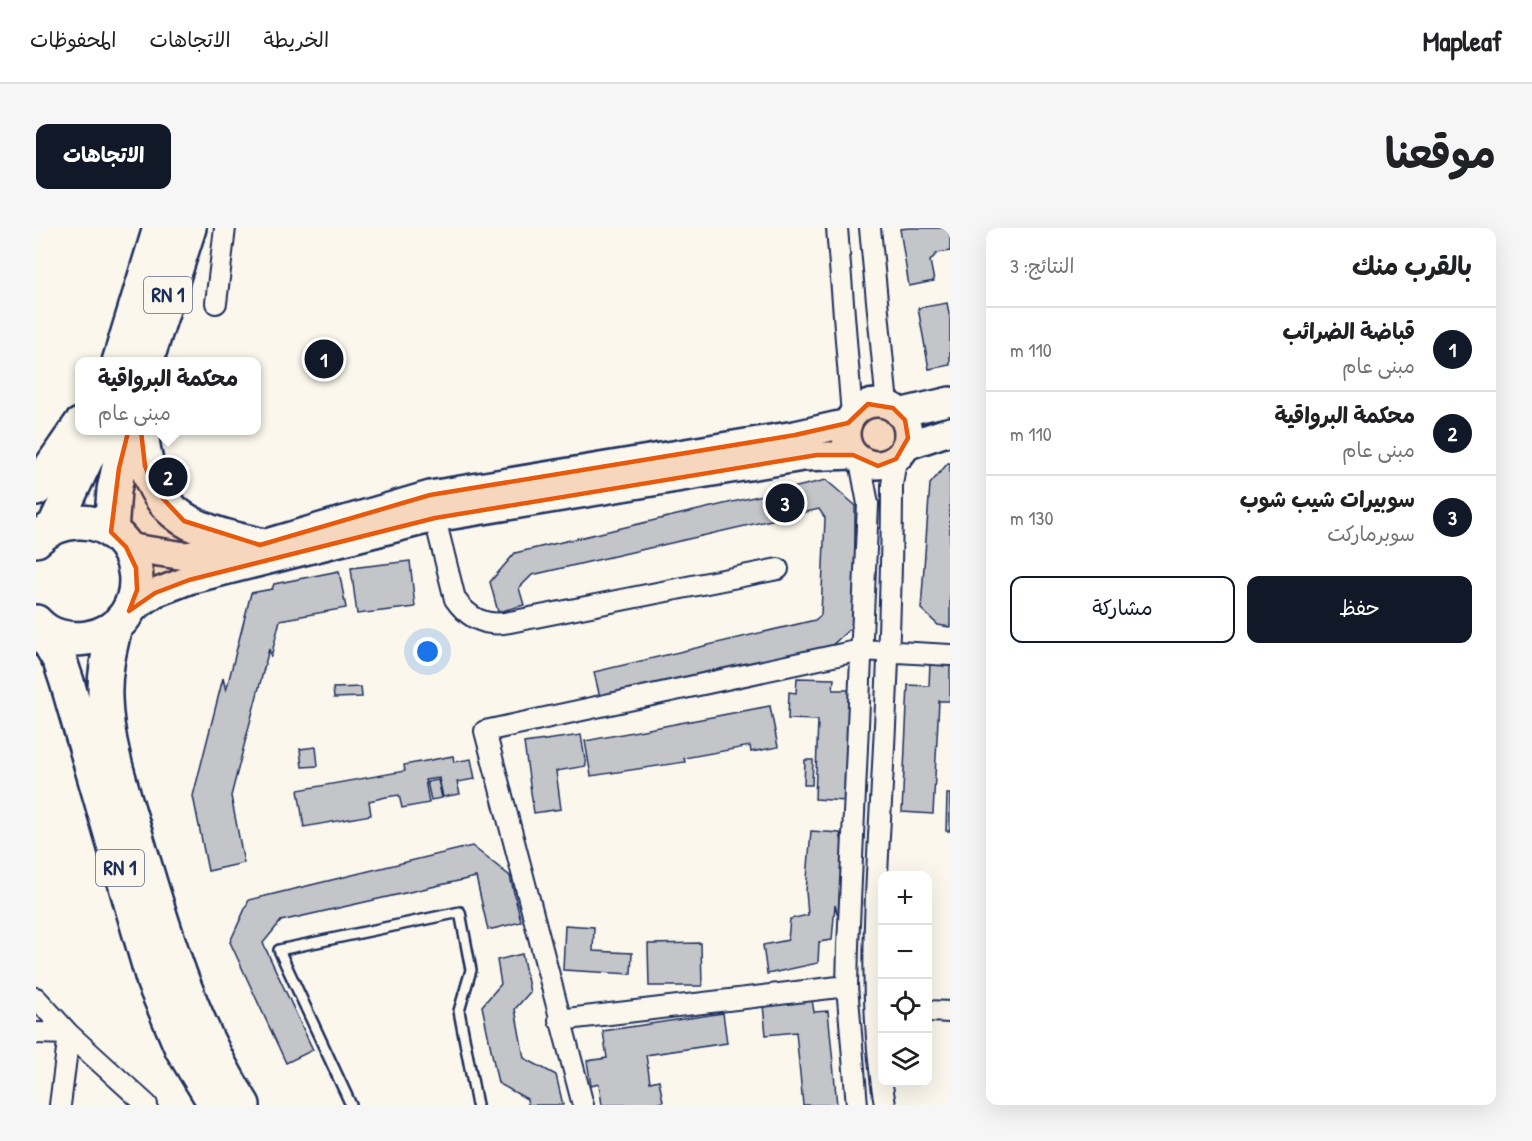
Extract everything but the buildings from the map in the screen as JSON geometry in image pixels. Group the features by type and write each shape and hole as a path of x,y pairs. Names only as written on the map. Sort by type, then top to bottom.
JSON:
{"highway":[{"name":"RN 1","path":"127,357 160,228"},
{"name":"RN 1","path":"127,357 189,228"},
{"path":"36,489 75,432"},
{"path":"45,533 97,435"},
{"name":"RN 1","path":"126,435 114,490 119,539 136,568 137,590 122,619 108,656 105,700 107,724 123,791 164,933 195,1013 243,1105"},
{"path":"142,435 145,465 154,489 168,507 184,521 204,531 260,545"},
{"path":"45,533 83,522 119,539"},
{"name":"RN 1","path":"37,623 56,636 77,640 97,637 122,619"},
{"name":"RN 1","path":"37,623 60,662 67,682 154,983 182,1050 216,1105"}],"street":[{"path":"216,303 225,228"},
{"path":"837,228 850,419 846,440 856,458 868,504 847,986 857,1105"},
{"path":"870,228 893,409 907,429 892,485 889,652 874,943 878,1007"},
{"path":"119,539 185,556 260,545 432,506 795,435 850,419 868,404 893,409 950,401"},
{"path":"122,619 155,593 189,580 432,506 810,456 856,458 878,465 901,452 950,431"},
{"path":"432,506 455,599 463,610 485,623 498,625 778,569"},
{"path":"583,1105 485,731 861,650 950,655"},
{"path":"559,1020 847,986"},
{"path":"36,998 69,1034 147,1105"},
{"path":"932,1011 950,1012"},
{"path":"36,1033 69,1034"},
{"path":"880,1033 885,1105"},
{"path":"60,1105 69,1034"}],"lane":[{"path":"351,1105 279,950 460,912 471,970 459,1011 477,1105"}],"highlighted area":[{"path":"142,377 141,431 145,466 154,489 184,521 260,545 430,495 795,435 848,423 868,404 893,408 905,420 908,438 896,459 878,466 853,455 817,455 435,518 189,580 155,593 129,611 137,590 136,568 126,547 111,532 119,468"}],"place":[{"name":"قباضة الضرائب","path":"324,359"},
{"name":"محكمة البرواقية","path":"168,477"},
{"name":"سوبيرات شيب شوب","path":"785,503"}]}
